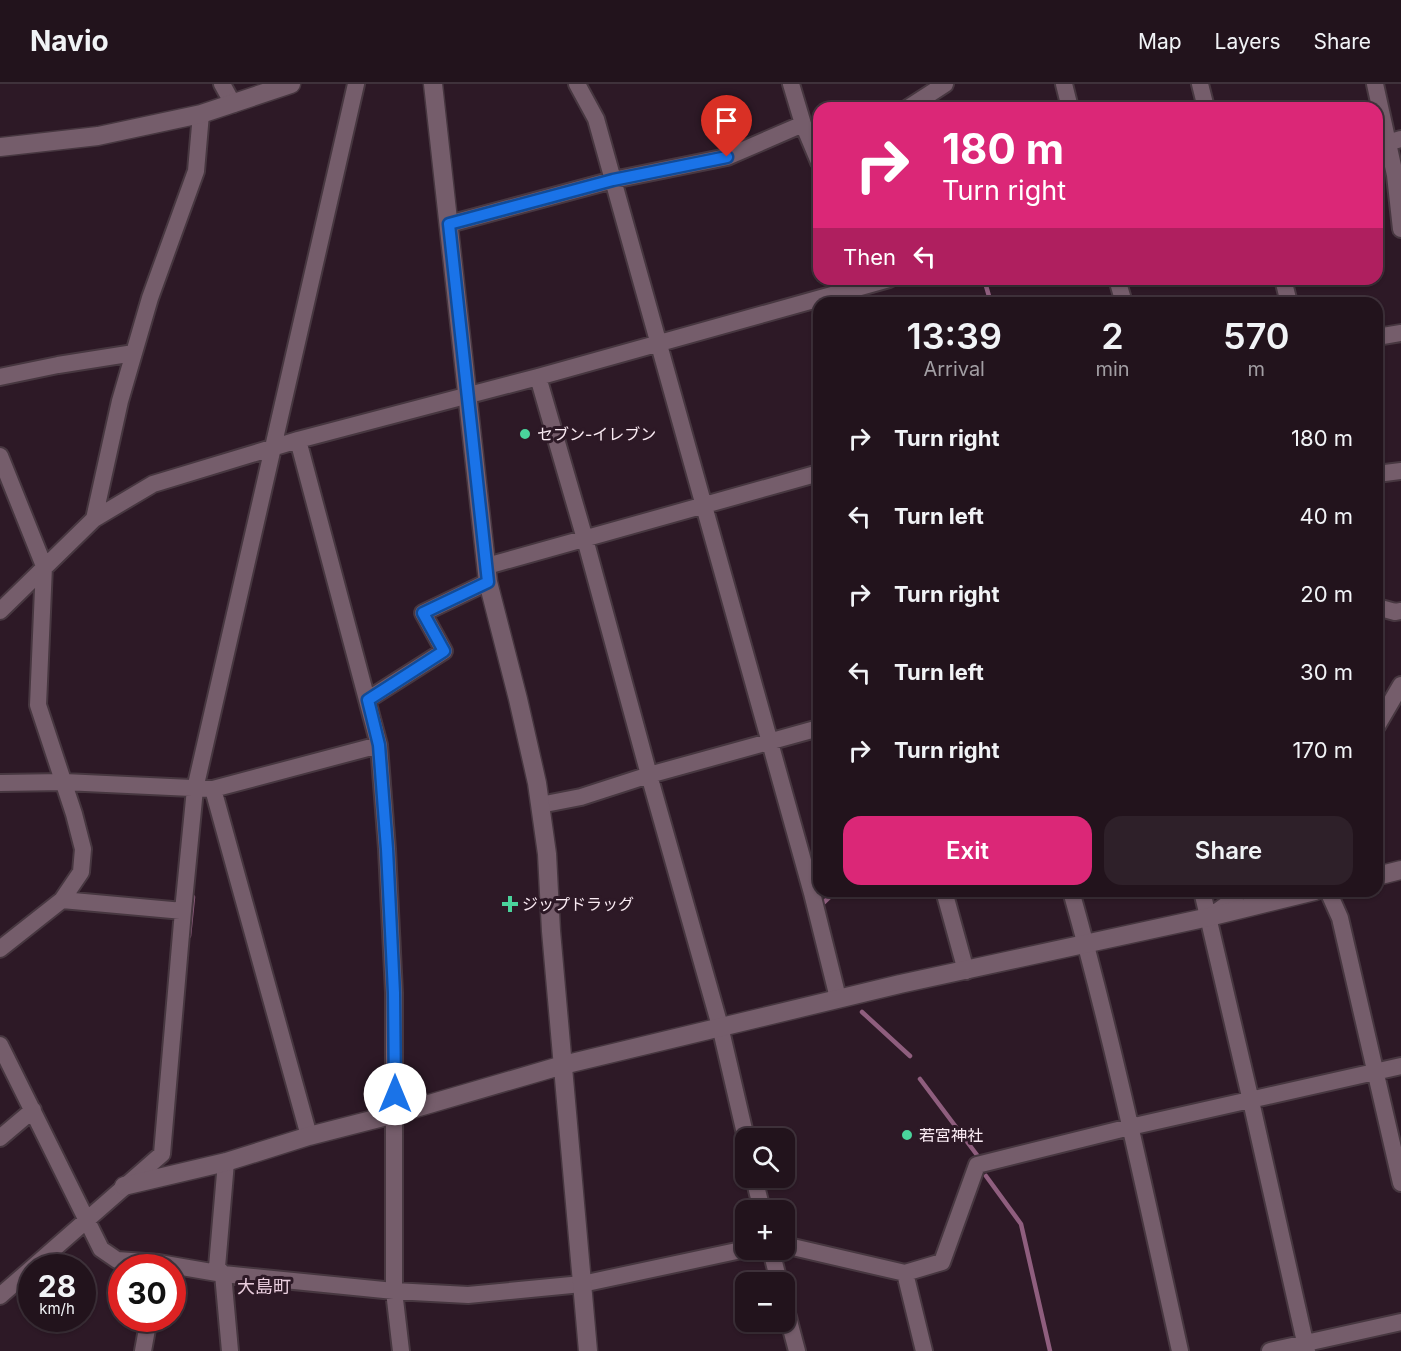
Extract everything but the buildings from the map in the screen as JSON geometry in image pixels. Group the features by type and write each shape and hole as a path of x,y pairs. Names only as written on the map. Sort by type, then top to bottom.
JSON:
{"street":[{"path":"222,84 233,104"},
{"path":"0,147 98,136 201,114 291,84"},
{"path":"47,1254 162,1154 195,789 356,84"},
{"path":"433,84 488,574 518,699 540,806 547,854 551,931 588,1351"},
{"path":"577,84 596,119 812,893 838,998"},
{"path":"791,84 813,148"},
{"path":"1064,84 1068,102"},
{"path":"1200,84 1204,102"},
{"path":"1375,84 1379,102"},
{"path":"922,102 938,95"},
{"path":"94,519 120,401 150,298 196,171 201,114"},
{"path":"1383,117 1395,176 1401,229"},
{"path":"449,224 613,180 727,157 803,124"},
{"path":"830,297 871,285"},
{"path":"0,611 94,519 153,484 298,440 813,302"},
{"path":"1383,336 1401,333"},
{"path":"0,377 134,353"},
{"path":"538,377 720,1026 744,1128"},
{"path":"298,440 379,745 394,982 393,1292 401,1351"},
{"path":"0,456 44,566 38,705 64,782 83,849 81,872 62,900 0,949"},
{"path":"1383,473 1401,471"},
{"path":"368,700 444,651 423,613 488,574 585,539 813,475"},
{"path":"1383,609 1401,611"},
{"path":"1383,716 1401,684"},
{"path":"540,806 581,797 649,775 813,730"},
{"path":"0,783 64,782 213,789 379,745"},
{"path":"213,789 309,1136"},
{"path":"1383,874 1401,870"},
{"path":"946,897 966,971"},
{"path":"1073,897 1130,1127 1180,1351"},
{"path":"1204,897 1306,1347"},
{"path":"1209,917 1235,897"},
{"path":"124,1186 226,1162 309,1136 395,1114 563,1065 720,1026 1291,897"},
{"path":"1331,897 1340,918 1401,1183"},
{"path":"62,900 183,911"},
{"path":"0,1045 101,1249 108,1254"},
{"path":"795,1248 905,1274 942,1262 977,1165 1130,1127 1401,1066"},
{"path":"0,1138 33,1110"},
{"path":"226,1162 217,1267 223,1274 230,1351"},
{"path":"186,1269 393,1292 468,1295 582,1284 735,1251"},
{"path":"905,1274 924,1351"},
{"path":"0,1296 18,1280"},
{"path":"1270,1351 1306,1347 1401,1322"},
{"path":"143,1351 146,1332"},
{"path":"792,1332 797,1351"}],"waterway":[{"path":"986,285 989,297"},
{"path":"189,936 193,897"},
{"path":"821,905 830,897"},
{"path":"862,1012 910,1056"},
{"path":"920,1079 980,1159"},
{"path":"986,1176 1021,1224 1050,1351"}],"place":[{"name":"セブン-イレブン","path":"525,434"},
{"name":"ジップドラッグ","path":"510,904"},
{"name":"若宮神社","path":"907,1135"}],"district":[{"name":"大島町","path":"264,1286"}],"route":[{"path":"395,1094 394,993 387,849 379,745 368,700 444,651 423,613 488,582 449,224 613,180 727,157"}]}
